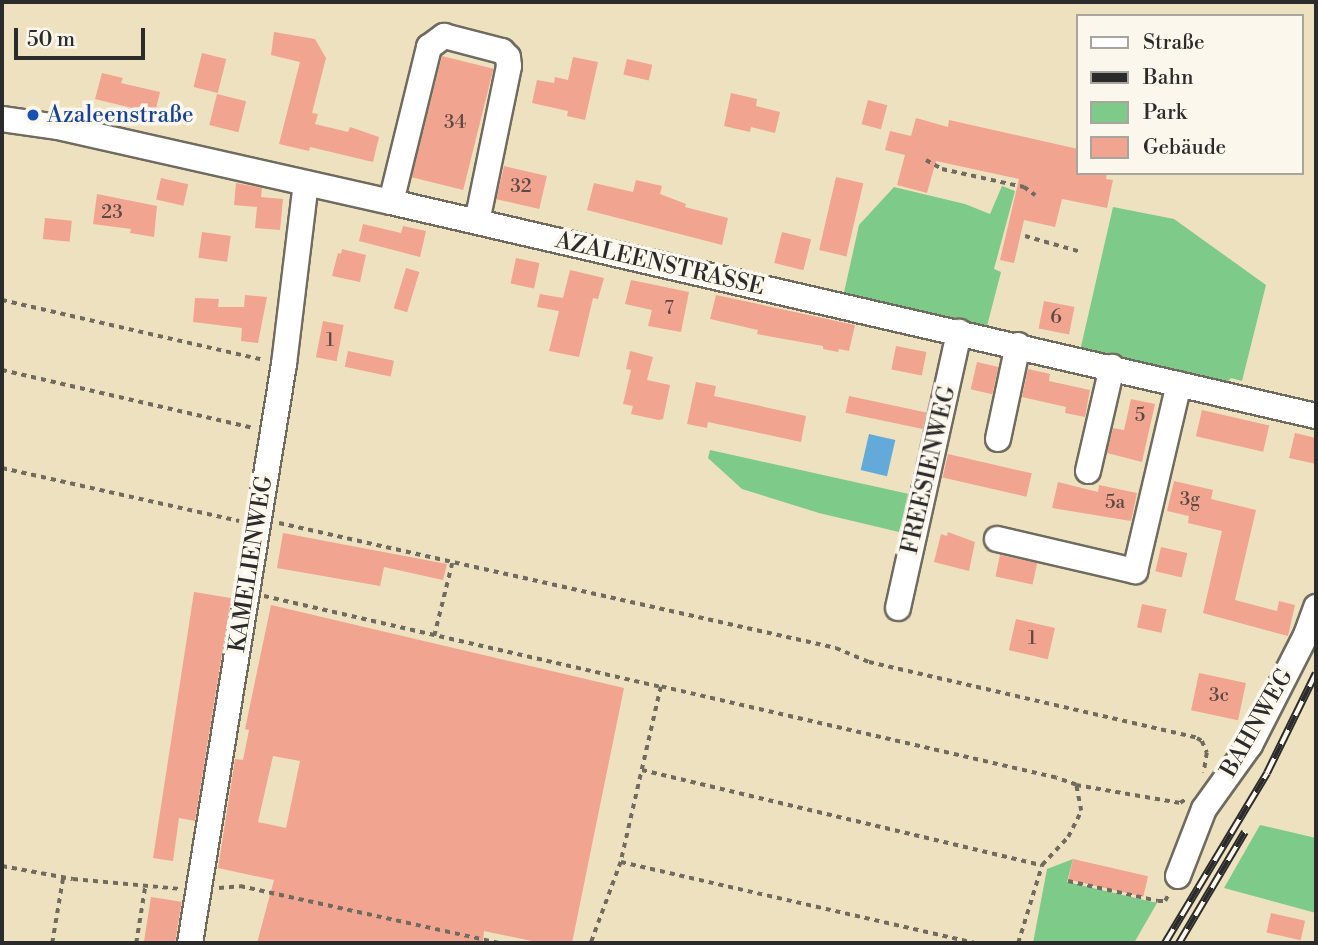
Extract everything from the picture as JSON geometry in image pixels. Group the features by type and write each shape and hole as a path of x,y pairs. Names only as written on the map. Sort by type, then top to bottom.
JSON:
{"street":[{"path":"391,202 429,47 444,36 502,51 508,57 509,66 477,222"},
{"name":"AZALEENSTRASSE","path":"2,119 58,127 391,202 1316,416"},
{"name":"KAMELIENWEG","path":"190,943 284,364 306,183"},
{"name":"FREESIENWEG","path":"898,608 960,332"},
{"path":"998,439 1018,345"},
{"path":"1088,471 1112,367"},
{"path":"997,539 1135,571 1179,384"},
{"name":"BAHNWEG","path":"1178,876 1205,808 1250,745 1306,635 1316,607"}],"path":[{"path":"926,160 943,169 1024,187 1035,195"},
{"path":"1025,236 1081,252"},
{"path":"2,300 284,364"},
{"path":"2,370 272,433"},
{"path":"2,468 836,648 869,662 1197,738 1202,741 1207,753 1199,784"},
{"path":"435,636 452,563"},
{"path":"247,592 1076,785 1180,803 1193,795"},
{"path":"591,943 621,862 662,687"},
{"path":"642,770 1042,864"},
{"path":"1018,943 1042,864 1068,837 1081,811 1076,785"},
{"path":"621,862 974,943"},
{"path":"2,866 62,877 145,887 199,889 240,886 499,943"},
{"path":"52,943 62,877"},
{"path":"1068,881 1158,901"},
{"path":"136,943 145,887"}],"green space":[{"path":"1002,186 1015,191 994,269 1001,272 986,330 843,297 859,225 894,187 965,204 990,214"},
{"path":"1113,207 1174,219 1266,285 1242,381 1231,378 1226,383 1080,351"},
{"path":"710,450 909,494 899,532 819,513 742,489 708,458"},
{"path":"1260,825 1316,838 1316,913 1224,888"},
{"path":"1073,859 1067,882 1157,903 1134,943 1033,943 1047,869"}],"water":[{"path":"869,434 895,440 887,476 861,470"}],"building":[{"path":"274,32 315,39 326,58 312,113 318,114 315,124 348,132 350,127 379,137 373,162 310,147 309,151 279,144 300,62 271,55"},
{"path":"202,53 226,59 218,93 194,87"},
{"path":"442,56 493,69 463,190 412,177"},
{"path":"573,57 598,62 585,120 567,116 568,111 532,103 537,80 554,83 555,77 568,80"},
{"path":"627,59 652,65 649,80 623,75"},
{"path":"102,73 123,78 121,83 160,92 153,121 130,115 132,108 95,99"},
{"path":"731,93 757,99 756,106 780,112 775,133 751,127 750,132 724,126"},
{"path":"217,94 246,101 238,132 209,125"},
{"path":"868,100 887,105 881,129 862,124"},
{"path":"916,118 948,127 949,120 1076,149 1076,175 1107,175 1106,179 1113,180 1107,208 1062,199 1055,227 1024,220 1014,263 1000,260 1019,179 936,161 927,193 897,185 905,155 885,150 890,131 911,136"},
{"path":"504,166 547,176 539,209 496,199"},
{"path":"836,177 863,183 846,256 819,250"},
{"path":"161,178 188,184 183,206 156,199"},
{"path":"636,180 662,186 660,194 686,204 685,207 728,218 722,245 587,210 594,183 633,192"},
{"path":"236,183 262,188 261,197 283,199 280,230 255,228 257,207 234,205"},
{"path":"97,194 157,206 154,237 130,233 131,229 93,224"},
{"path":"45,218 72,221 70,242 43,239"},
{"path":"363,224 401,233 403,226 426,231 420,257 359,241"},
{"path":"202,232 231,236 227,262 198,258"},
{"path":"782,232 811,239 803,270 774,263"},
{"path":"342,249 366,255 360,282 332,276 338,253 341,254"},
{"path":"516,258 539,263 534,288 511,283"},
{"path":"406,268 419,272 407,312 394,308"},
{"path":"570,270 604,278 598,299 593,298 579,357 549,351 559,311 537,307 540,294 563,298"},
{"path":"631,280 689,292 681,332 648,326 652,310 625,304"},
{"path":"245,295 267,297 258,343 241,341 242,328 193,322 195,298 219,299 218,307 244,307"},
{"path":"716,295 855,325 849,351 839,349 838,352 823,349 823,346 757,334 758,330 710,319"},
{"path":"1044,301 1074,307 1069,334 1039,328"},
{"path":"323,321 344,325 337,361 316,357"},
{"path":"896,346 926,352 922,375 891,370"},
{"path":"348,351 394,361 391,376 345,367"},
{"path":"630,351 653,357 647,380 670,385 663,419 631,414 633,406 623,404 631,370 626,369"},
{"path":"977,362 998,367 992,394 971,389"},
{"path":"1028,369 1050,374 1049,381 1090,390 1085,417 1065,413 1066,407 1022,397"},
{"path":"696,382 716,386 714,396 806,416 801,442 708,422 707,428 687,424"},
{"path":"849,396 926,412 923,429 845,413"},
{"path":"1131,399 1155,404 1142,462 1107,453 1113,428 1124,430"},
{"path":"1202,410 1269,426 1263,452 1196,436"},
{"path":"1295,433 1316,438 1316,464 1289,458"},
{"path":"948,454 1032,473 1026,497 943,477"},
{"path":"1174,481 1213,490 1211,499 1256,510 1235,600 1277,611 1279,601 1295,605 1288,636 1203,613 1222,531 1188,523 1189,516 1167,511"},
{"path":"1058,482 1098,492 1099,485 1137,493 1131,521 1052,508"},
{"path":"948,532 975,542 969,571 934,562 941,534 947,536"},
{"path":"283,533 447,564 443,580 384,567 380,586 277,568"},
{"path":"1161,547 1187,553 1182,577 1155,571"},
{"path":"1000,555 1037,563 1033,584 995,577"},
{"path":"194,592 231,598 195,821 179,818 173,861 153,858"},
{"path":"1142,604 1166,609 1161,633 1137,627"},
{"path":"271,605 624,688 572,943 541,943 484,931 483,943 257,943 274,880 218,868 235,759 243,760 249,730 245,729","holes":["273,756 300,761 286,828 258,822"]},
{"path":"1016,619 1055,628 1048,659 1009,650"},
{"path":"1199,673 1246,683 1238,720 1191,710"},
{"path":"1073,859 1148,876 1143,897 1068,879"},
{"path":"151,897 182,902 175,943 144,943"},
{"path":"1271,913 1305,921 1301,940 1267,932"}],"railway":[{"path":"1165,943 1267,773 1316,673"},
{"path":"1179,943 1245,832"}],"place":[{"name":"Azaleenstraße","path":"33,115"}]}
